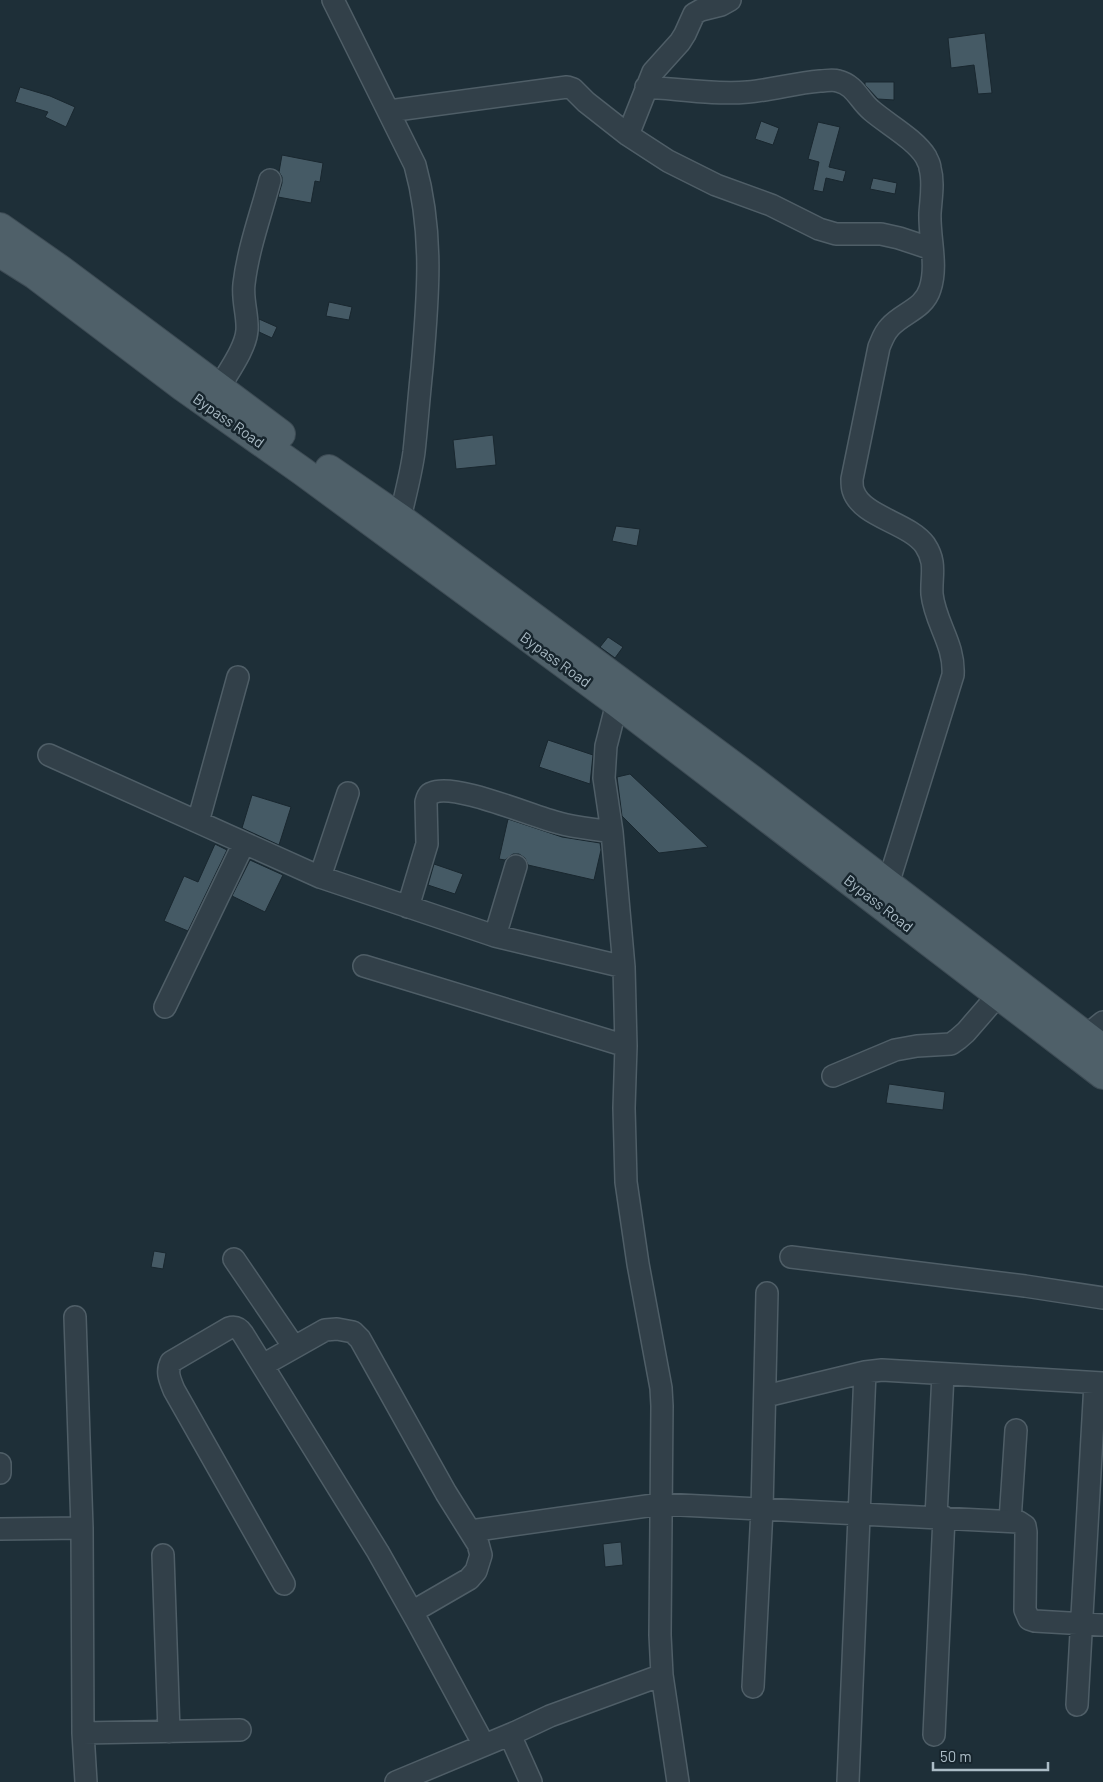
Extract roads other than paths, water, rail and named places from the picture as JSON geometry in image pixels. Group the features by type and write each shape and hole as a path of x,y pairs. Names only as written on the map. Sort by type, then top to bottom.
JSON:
{"main road":[{"name":"Bypass Road","path":"0,227 60,269 323,465 400,518 888,884 1097,1036"},
{"name":"Bypass Road","path":"0,253 35,275 183,387 302,471 617,703 1103,1076"}],"street":[{"path":"333,0 414,165 422,193 426,219 428,272 425,332 414,452 400,518"},
{"path":"628,135 653,72 685,34 694,14 730,0"},
{"path":"646,87 749,92 806,82 836,80 847,83 870,110 914,143 925,156 931,168 930,214 933,273 930,290 924,300 914,310 891,326 883,336 879,347 852,478 853,490 858,500 866,507 905,528 924,544 932,559 934,569 932,592 934,605 954,662 953,675 888,884"},
{"path":"389,111 567,87 573,89 586,102 628,135 668,161 716,185 772,205 819,229 836,234 881,234 932,249"},
{"path":"218,388 244,342 247,332 244,284 252,244 270,180"},
{"path":"198,822 238,677"},
{"path":"617,703 606,746 604,778 612,832 624,967 626,1182 638,1264 661,1388 660,1635 662,1675 678,1782"},
{"path":"48,755 320,877 496,936 624,967"},
{"path":"408,907 427,844 426,802 428,796 433,792 442,791 466,794 560,824 612,832"},
{"path":"320,877 348,793"},
{"path":"165,1007 244,843"},
{"path":"496,936 516,866"},
{"path":"364,966 626,1046"},
{"path":"833,1076 895,1050 917,1046 950,1044 966,1032 998,995"},
{"path":"791,1257 1025,1286 1103,1298"},
{"path":"234,1259 294,1347"},
{"path":"754,1687 766,1396 767,1293"},
{"path":"74,1316 82,1528 83,1733 86,1782"},
{"path":"284,1584 174,1390 168,1373 171,1362 229,1328 239,1329 243,1334 378,1552 484,1745"},
{"path":"262,1365 325,1330 337,1329 352,1332 360,1339 478,1544 481,1555 476,1571 469,1579 412,1612"},
{"path":"766,1396 865,1372 882,1370 1099,1383 1081,1624 1077,1705"},
{"path":"848,1782 865,1372"},
{"path":"934,1735 943,1374"},
{"path":"1010,1521 1016,1430"},
{"path":"0,1464 0,1473"},
{"path":"470,1530 661,1504 1019,1522 1025,1526 1025,1610 1029,1619 1035,1621 1103,1625"},
{"path":"0,1529 82,1528"},
{"path":"163,1555 169,1732"},
{"path":"396,1782 438,1774 484,1745 550,1716 662,1675"},
{"path":"83,1733 240,1730"},
{"path":"510,1735 531,1782"}]}
